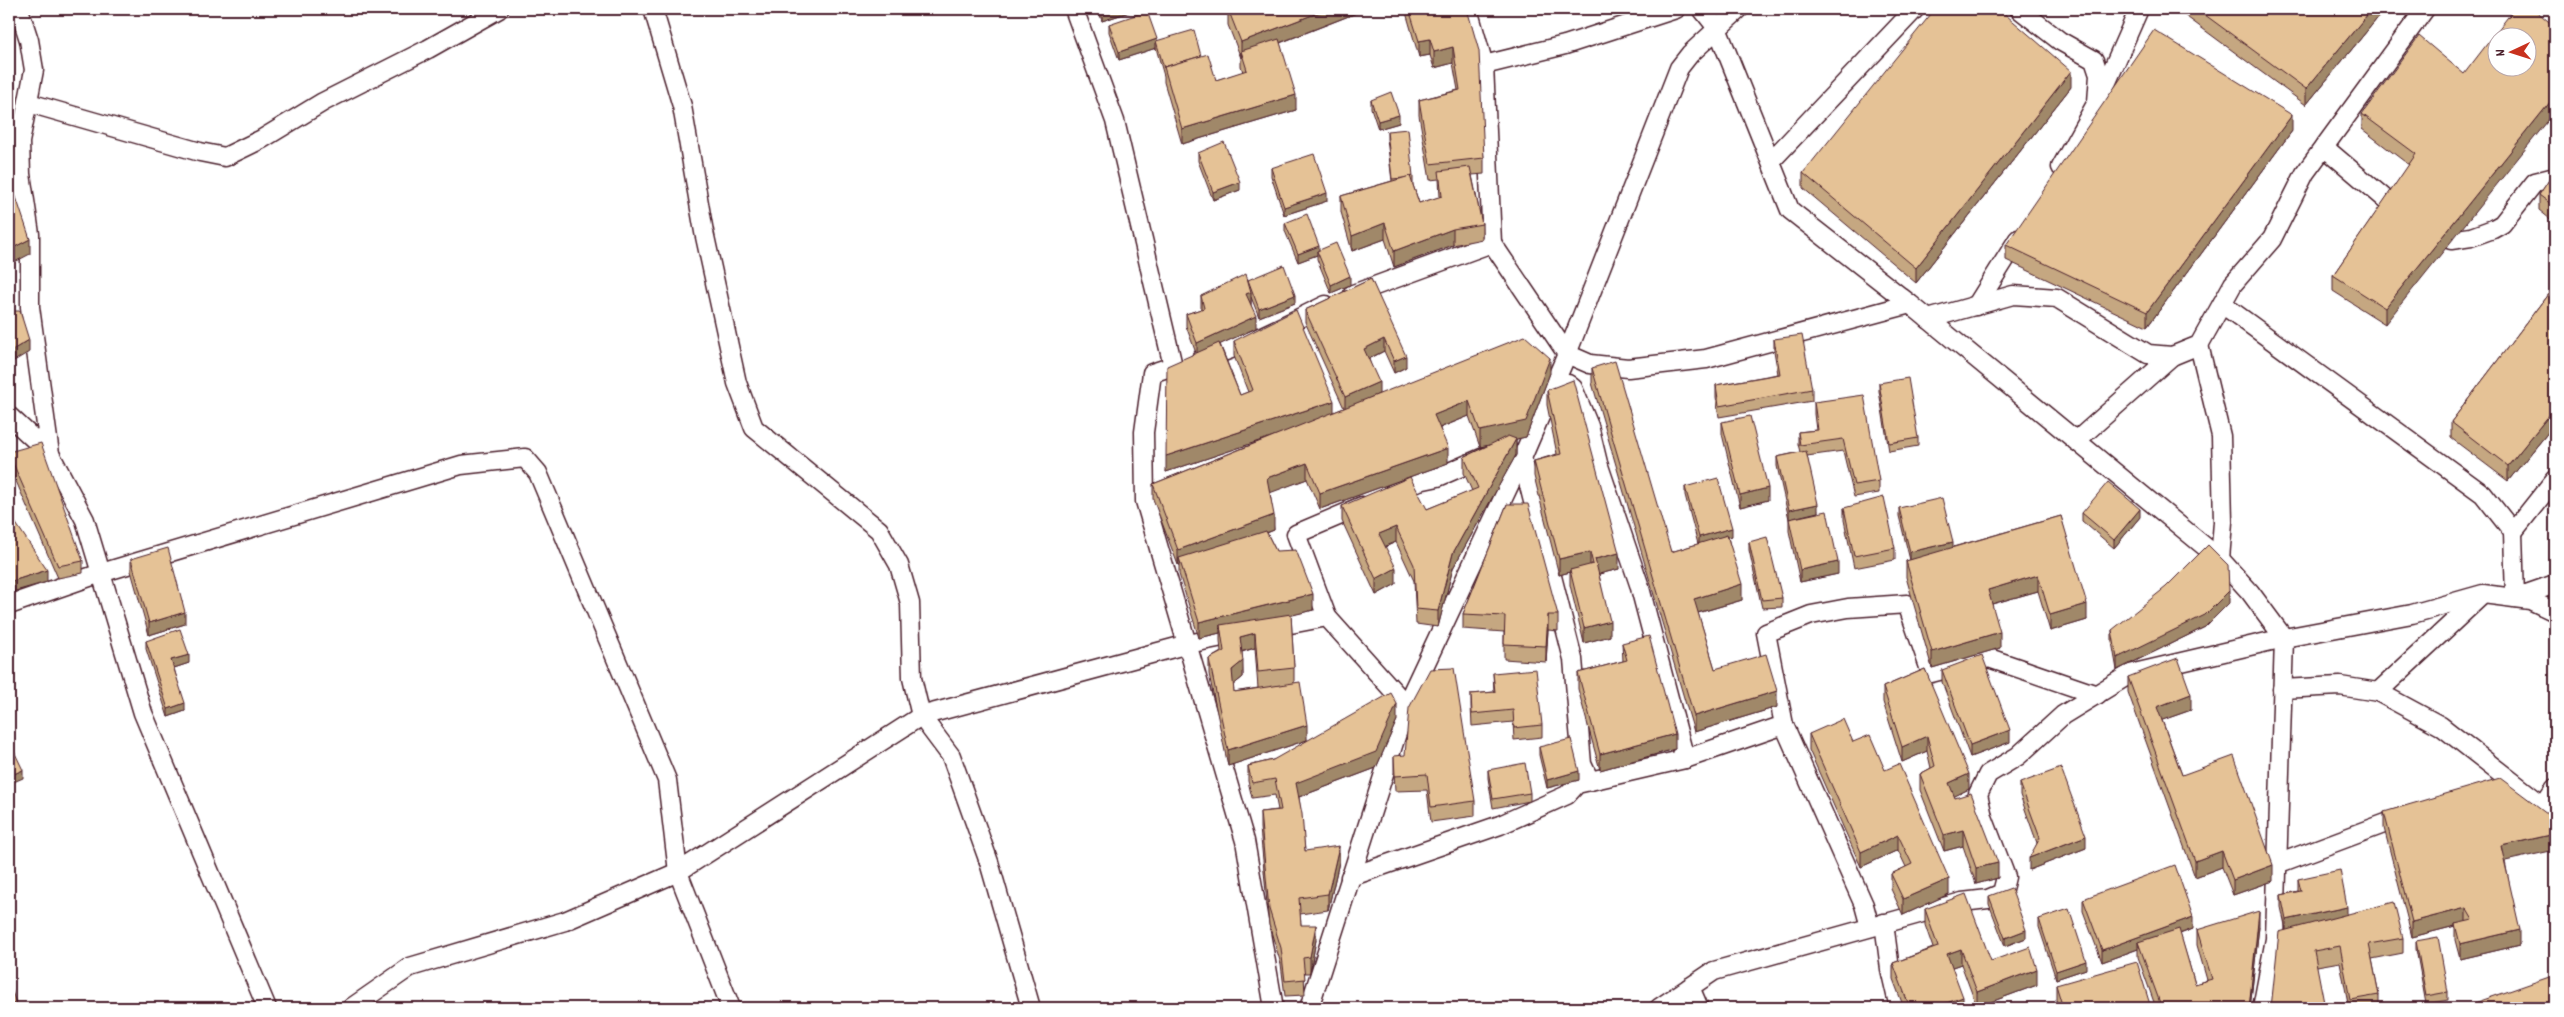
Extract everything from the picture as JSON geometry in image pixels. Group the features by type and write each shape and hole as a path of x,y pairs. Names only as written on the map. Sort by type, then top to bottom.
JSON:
{"street":[{"path":"19,9 29,40 34,70 20,142 21,174 30,234 30,307 50,454"},
{"path":"29,103 200,152 225,156 262,139 323,102 428,49 499,9"},
{"path":"653,9 682,106 704,232 737,383 754,428 878,530 899,566 910,603 912,678 921,716 951,756 989,862 1031,1008"},
{"path":"1074,9 1115,121 1173,366"},
{"path":"1468,9 1484,65 1492,243 1567,354 1590,364 1628,368 1706,359 1910,304"},
{"path":"1484,65 1565,45 1676,9"},
{"path":"1702,9 1717,28 1790,210 1910,304 2220,559 2250,592 2284,638 2275,939 2262,1008"},
{"path":"1309,1008 1406,705 1513,453 1557,376 1567,354 1679,68 1717,28 1739,9"},
{"path":"1770,161 1915,9"},
{"path":"2019,9 2060,41 2094,60 2099,76 2097,102"},
{"path":"2052,182 2097,102 2139,9"},
{"path":"2076,441 2172,356 2199,345 2233,284 2272,239 2304,173 2425,9"},
{"path":"2324,147 2418,226 2451,240 2471,237 2502,224 2535,182 2555,177"},
{"path":"1976,306 2006,260 2028,220"},
{"path":"1274,1008 1245,841 1145,501 1144,432 1152,374 1173,366 1218,355 1328,304 1492,243"},
{"path":"1928,319 2013,295 2058,298 2148,354 2172,356"},
{"path":"2222,304 2483,494 2513,532 2515,598"},
{"path":"2199,345 2221,436 2223,522 2220,559"},
{"path":"1557,376 1573,388 1589,426 1598,463 1638,584 1685,759"},
{"path":"9,416 50,454 85,520 143,712 268,1008"},
{"path":"1406,705 1327,617 1296,534 1419,481 1438,477 1513,453"},
{"path":"1513,453 1573,659 1582,764 1590,781"},
{"path":"9,605 101,573 461,465 525,458 538,473 667,780 678,872 731,1008"},
{"path":"2513,532 2555,478"},
{"path":"2515,598 2555,584"},
{"path":"2378,692 2482,594"},
{"path":"1659,1008 1714,971 1962,902 1988,899 2002,893 2006,876 1983,817 1978,794 1988,774 2018,756 2063,715 2130,674 2284,638 2412,614 2482,594 2530,600 2555,612"},
{"path":"1899,1008 1877,925 1864,905 1784,725 1766,633 1812,615 1848,608 1907,604 1931,673 1989,658 2096,695"},
{"path":"351,1008 410,967 565,921 678,872 921,716 1188,644 1327,617"},
{"path":"2282,689 2340,686 2378,692 2441,726 2549,810 2555,788"},
{"path":"1350,877 1500,825 1567,795 1577,784 1685,759 1784,725"},
{"path":"2489,785 2507,778"},
{"path":"2277,864 2424,809"},
{"path":"1690,987 1698,1008"}],"building":[{"path":"1101,9 1115,9 1102,13"},
{"path":"1228,9 1328,9 1241,42"},
{"path":"1409,9 1467,9 1479,51 1484,158 1430,164 1419,100 1460,90 1453,47 1434,52 1430,39 1419,41"},
{"path":"1935,9 1999,9 2071,71 1916,268 1803,173"},
{"path":"2197,9 2372,9 2306,89"},
{"path":"2514,9 2534,9 2555,27 2555,96 2385,308 2333,275 2416,154 2362,114 2419,36 2464,74 2486,45 2486,78 2536,78 2536,28 2499,28"},
{"path":"1147,11 1157,39 1119,52 1109,24"},
{"path":"1194,30 1201,56 1164,68 1156,41"},
{"path":"2154,30 2292,115 2147,312 2006,245"},
{"path":"1279,39 1296,95 1182,129 1164,67 1208,54 1216,80 1247,70 1241,51"},
{"path":"1391,92 1399,115 1378,121 1371,100"},
{"path":"1408,129 1413,176 1392,179 1387,131"},
{"path":"1224,142 1240,182 1213,192 1198,153"},
{"path":"1314,154 1327,193 1284,207 1271,168"},
{"path":"1470,167 1482,224 1453,229 1394,251 1385,223 1352,236 1341,196 1410,176 1419,203 1442,196 1439,171"},
{"path":"2555,171 2555,207 2539,195"},
{"path":"9,176 30,239 9,250"},
{"path":"1307,214 1319,246 1298,254 1285,223"},
{"path":"1336,243 1350,276 1331,285 1317,251"},
{"path":"1284,265 1295,295 1259,309 1248,280"},
{"path":"1246,274 1251,292 1246,294 1256,316 1197,343 1186,314 1204,308 1201,296"},
{"path":"1371,279 1406,356 1394,361 1384,339 1364,349 1379,382 1345,397 1305,310"},
{"path":"2555,285 2555,408 2508,466 2451,422"},
{"path":"1296,310 1334,401 1166,456 1167,366 1219,343 1240,395 1253,390 1234,341"},
{"path":"9,311 20,311 29,340 9,352"},
{"path":"1802,335 1812,389 1719,406 1716,385 1780,374 1774,339"},
{"path":"1525,336 1550,358 1526,421 1480,431 1469,401 1434,415 1448,448 1320,493 1307,463 1267,478 1274,515 1178,550 1153,484"},
{"path":"1615,361 1671,552 1727,535 1742,584 1694,599 1715,669 1766,654 1777,691 1694,716 1592,368"},
{"path":"1908,378 1918,438 1889,443 1879,383"},
{"path":"1573,380 1619,553 1595,559 1610,621 1584,628 1570,570 1593,564 1590,552 1559,559 1534,461 1561,454 1547,390"},
{"path":"1864,395 1879,481 1854,485 1843,439 1800,445 1798,432 1818,430 1814,402"},
{"path":"1750,416 1768,488 1740,495 1722,422"},
{"path":"1508,436 1516,439 1453,553 1438,611 1416,609 1414,565 1396,527 1379,534 1396,568 1376,579 1342,506 1410,477 1427,509 1478,488 1464,457"},
{"path":"41,443 83,561 58,566 9,454 9,452"},
{"path":"1806,451 1818,504 1789,510 1777,457"},
{"path":"1718,478 1732,528 1699,537 1685,487"},
{"path":"2108,482 2140,509 2114,540 2082,513"},
{"path":"1884,497 1895,548 1854,556 1844,508"},
{"path":"1942,498 1953,542 1910,552 1899,508"},
{"path":"1507,504 1528,504 1558,615 1548,615 1546,646 1504,644 1505,616 1463,614"},
{"path":"1827,511 1838,562 1800,570 1789,519"},
{"path":"9,513 47,570 12,581 9,573"},
{"path":"2061,516 2087,604 2050,615 2038,575 1988,590 2000,632 1932,652 1906,561"},
{"path":"1266,531 1276,551 1296,550 1313,594 1199,622 1179,558"},
{"path":"1767,537 1782,598 1762,600 1749,542"},
{"path":"2208,545 2228,565 2229,591 2205,615 2117,658 2112,630 2166,587"},
{"path":"168,548 185,612 149,623 131,559"},
{"path":"1291,614 1294,668 1258,672 1255,633 1240,637 1243,661 1232,670 1234,692 1300,682 1307,725 1228,750 1209,659 1224,651 1220,625"},
{"path":"180,629 189,655 171,660 185,703 168,709 146,641"},
{"path":"1649,636 1675,734 1600,754 1578,673 1627,660 1622,643"},
{"path":"1982,655 2010,730 1970,745 1942,670"},
{"path":"2178,658 2191,694 2157,707 2182,775 2234,756 2273,865 2233,880 2222,851 2195,861 2128,677"},
{"path":"1454,668 1475,801 1431,807 1427,774 1395,776 1394,756 1405,755 1409,708 1430,669"},
{"path":"1536,669 1542,725 1514,728 1513,710 1472,714 1471,694 1495,692 1493,673"},
{"path":"1925,669 1969,774 1949,783 1955,798 1971,793 1998,863 1976,868 1963,830 1944,835 1920,774 1935,766 1927,736 1902,747 1883,687"},
{"path":"1391,693 1397,704 1376,752 1296,783 1302,814 1305,851 1339,846 1328,894 1299,898 1301,925 1316,925 1310,957 1303,958 1305,979 1285,981 1281,948 1269,909 1260,812 1281,810 1275,779 1252,783 1248,766 1273,760"},
{"path":"1843,719 1853,742 1870,735 1885,770 1899,764 1949,879 1903,899 1891,874 1912,864 1898,835 1861,852 1809,734"},
{"path":"1571,739 1579,771 1547,780 1539,747"},
{"path":"9,744 23,770 9,776"},
{"path":"1525,763 1530,793 1493,799 1488,770"},
{"path":"2061,768 2086,836 2029,858 2040,838 2020,783"},
{"path":"2500,778 2555,819 2555,834 2501,846 2520,930 2460,944 2455,924 2473,920 2466,908 2412,922 2384,812"},
{"path":"2175,865 2193,917 2102,950 2083,899"},
{"path":"2340,870 2347,907 2286,920 2281,895 2301,891 2298,879"},
{"path":"2011,888 2026,930 2005,938 1989,896"},
{"path":"1966,894 1991,961 2030,947 2037,969 1977,992 1961,949 1947,954 1963,997 1933,1008 1910,1008 1893,963 1938,947 1925,909"},
{"path":"2394,902 2403,938 2369,944 2379,995 2350,1000 2340,946 2314,951 2325,1008 2271,1008 2279,932"},
{"path":"2069,909 2086,961 2056,971 2039,919"},
{"path":"2259,911 2249,1008 2173,1008 2160,1003 2138,942 2179,929 2195,984 2212,979 2197,930"},
{"path":"2438,937 2448,992 2426,996 2416,941"},
{"path":"2137,962 2151,1008 2063,1008 2056,985"},
{"path":"2555,975 2555,1008 2471,1008 2469,1005"},
{"path":"9,983 16,1003 9,1005"},
{"path":"2019,1005 2020,1008 2008,1008"}]}
